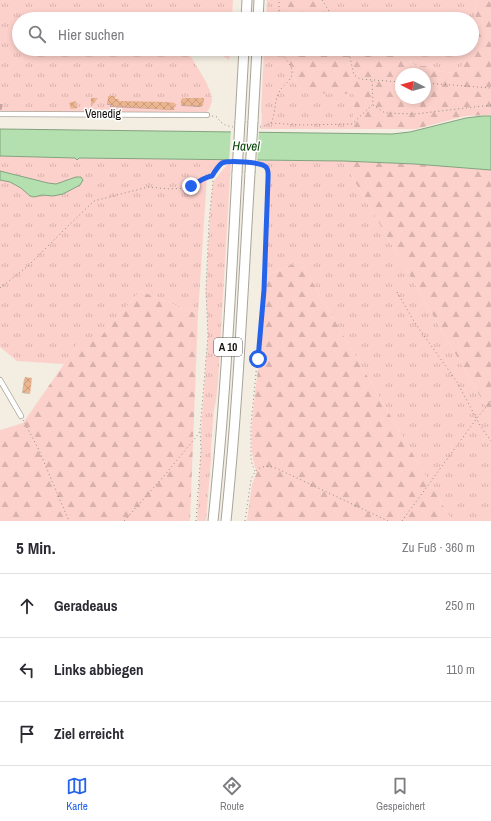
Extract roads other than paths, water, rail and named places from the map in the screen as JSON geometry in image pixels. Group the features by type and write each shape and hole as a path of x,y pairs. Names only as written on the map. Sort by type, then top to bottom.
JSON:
{"highway":[{"path":"246,12 247,0"},
{"path":"258,12 259,0"},
{"name":"A 10","path":"213,521 226,370 244,56"},
{"name":"A 10","path":"226,521 239,359 256,56"}],"street":[{"name":"Venedig","path":"0,114 207,115"},
{"path":"0,380 21,416"}],"water":[{"name":"Havel","path":"491,116 491,170 415,164 343,161 79,158 77,160 75,158 0,156 0,129 392,134 410,132 466,118"},
{"path":"0,171 56,184 76,177 81,177 83,180 80,185 63,194 34,197 30,196 21,188 10,182 0,180"}]}
